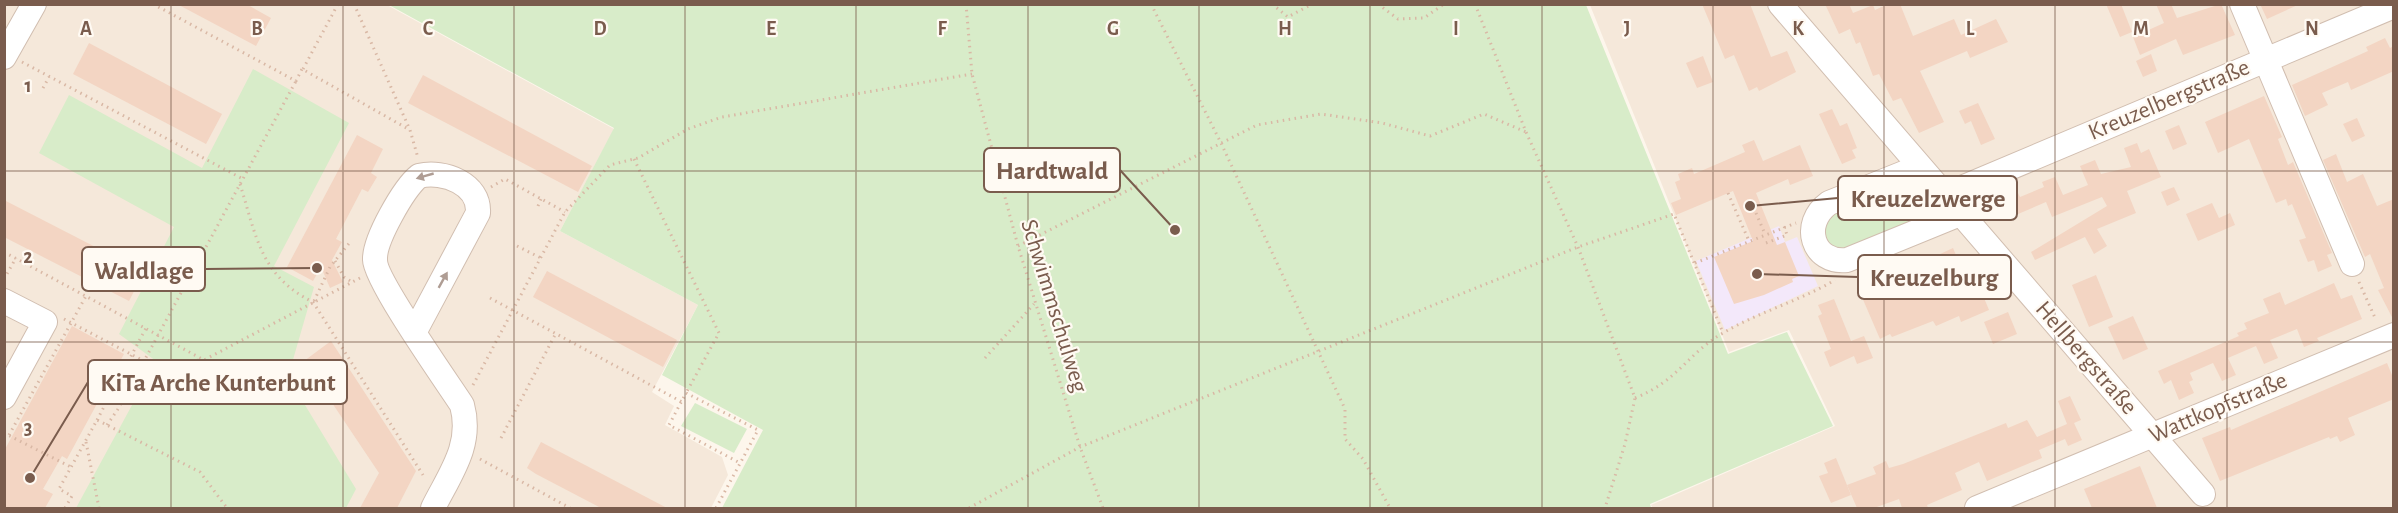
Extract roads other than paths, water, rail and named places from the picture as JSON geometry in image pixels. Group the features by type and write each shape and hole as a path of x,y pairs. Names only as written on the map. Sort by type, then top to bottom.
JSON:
{"street":[{"path":"5,55 34,4"},
{"name":"Hellbergstraße","path":"1780,4 2203,494"},
{"path":"2242,4 2352,264"},
{"name":"Kreuzelbergstraße","path":"1944,195 2394,6"},
{"path":"1919,167 1829,202 1814,218 1813,224 1815,241 1821,250 1837,261 1847,261 1960,214"},
{"path":"415,331 475,222 479,205 470,188 442,174 424,175 407,188 381,236 375,259 377,270 415,331 462,405 467,428 462,450 433,508"},
{"path":"4,301 45,322 4,397"},
{"name":"Wattkopfstraße","path":"1977,508 2389,337"}],"place":[{"name":"Kreuzelzwerge","path":"1750,206"},
{"name":"Hardtwald","path":"1175,230"},
{"name":"Waldlage","path":"317,268"},
{"name":"Kreuzelburg","path":"1757,274"},
{"name":"KiTa Arche Kunterbunt","path":"30,478"}]}
